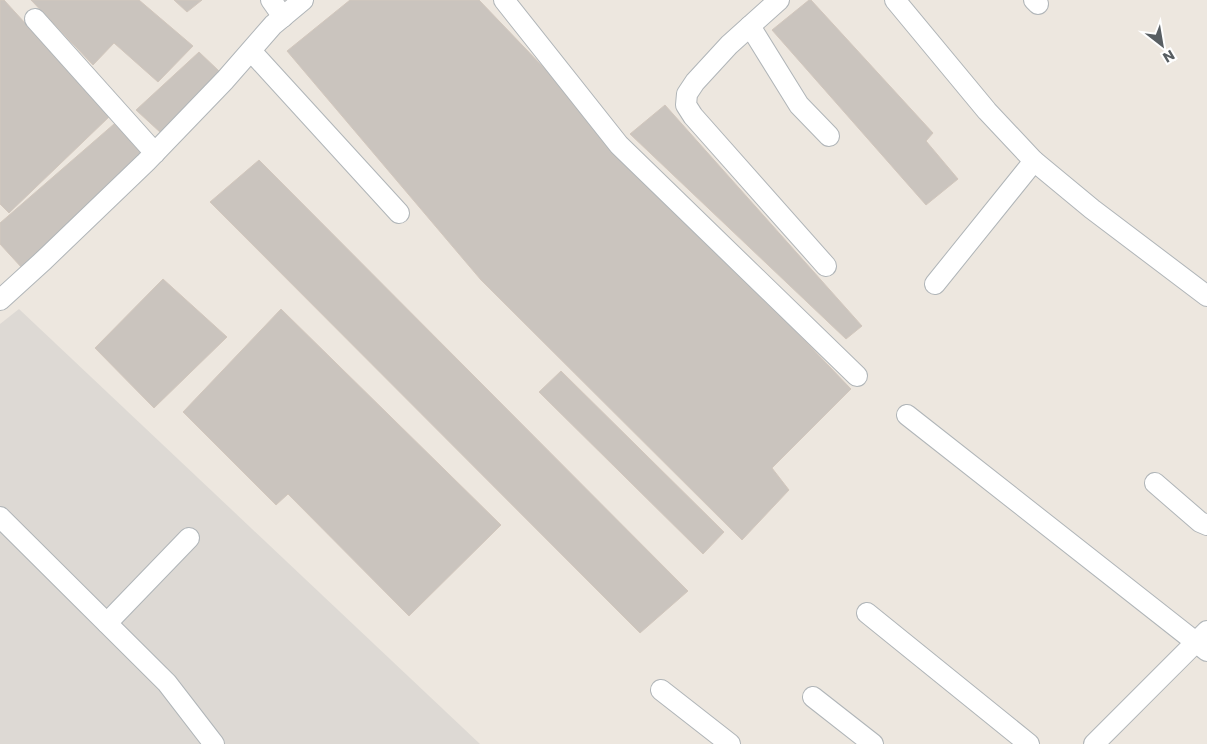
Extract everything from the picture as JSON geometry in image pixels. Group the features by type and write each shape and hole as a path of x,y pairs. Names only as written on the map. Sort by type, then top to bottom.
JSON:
{"street":[{"path":"271,0 283,17"},
{"path":"1,297 44,260 155,153 225,80 273,25 303,0"},
{"path":"504,0 619,145 857,376"},
{"path":"779,0 729,45 695,82 687,94 686,105 693,116 826,266"},
{"path":"895,0 987,111 1036,163 1092,209 1207,296"},
{"path":"35,19 155,153"},
{"path":"750,26 799,105 829,136"},
{"path":"251,51 399,213"},
{"path":"935,284 1036,163"},
{"path":"907,414 1203,641 1099,743"},
{"path":"1155,483 1200,522 1207,525"},
{"path":"0,517 167,683 214,744"},
{"path":"107,623 189,538"},
{"path":"867,613 1029,744"},
{"path":"660,690 730,744"},
{"path":"813,697 873,744"}],"shaded area":[{"path":"19,309 480,744 0,744 0,324"}],"building":[{"path":"0,0 4,0 110,116 9,213 0,204"},
{"path":"31,0 139,0 193,46 158,82 114,43 93,65"},
{"path":"174,0 202,0 187,12"},
{"path":"350,0 479,0 851,389 772,468 789,490 742,540 481,280 287,51"},
{"path":"809,0 933,133 926,141 958,179 926,205 772,30"},
{"path":"199,52 219,71 161,133 136,110"},
{"path":"665,105 862,326 846,339 630,134"},
{"path":"114,124 143,153 22,268 0,244 0,223"},
{"path":"259,160 688,591 640,633 210,202"},
{"path":"163,279 227,337 154,408 95,348"},
{"path":"281,309 501,525 409,616 288,494 276,505 183,412"},
{"path":"561,371 724,532 703,554 539,392"}]}
